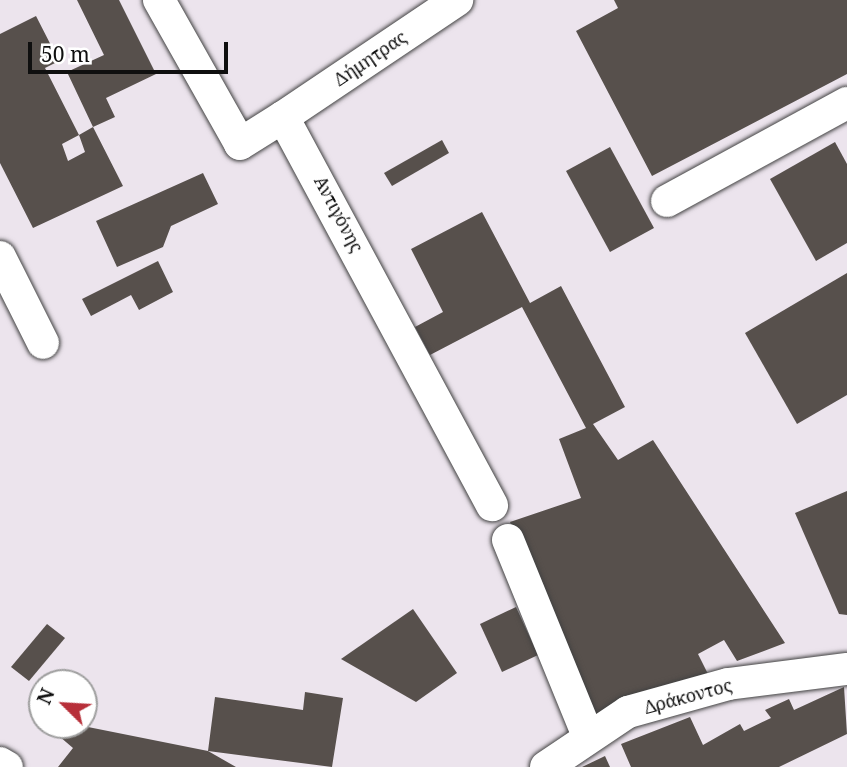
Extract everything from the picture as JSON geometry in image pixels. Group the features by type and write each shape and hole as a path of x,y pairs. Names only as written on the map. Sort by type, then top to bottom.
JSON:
{"street":[{"path":"159,0 240,144 284,117"},
{"name":"Δήμητρας","path":"284,117 457,0"},
{"path":"667,201 847,103"},
{"name":"Αντιγόνης","path":"284,117 492,505"},
{"path":"0,257 43,343"},
{"path":"508,540 588,736"},
{"name":"Δράκοντος","path":"546,767 588,736 628,712 727,684 847,669"},
{"path":"0,763 7,767"}],"shaded area":[{"path":"0,0 847,0 847,767 0,767"}],"building":[{"path":"77,0 119,0 156,74 106,98 115,117 93,127 67,72 104,55"},
{"path":"614,0 847,0 847,74 652,176 576,31 618,8"},
{"path":"36,16 59,61 45,68 79,135 93,127 123,186 33,228 0,163 0,34","holes":["79,135 85,152 68,161 62,144"]},
{"path":"442,140 449,153 392,186 384,173"},
{"path":"835,142 847,164 847,243 816,261 770,179"},
{"path":"610,147 654,228 610,252 566,171"},
{"path":"203,173 218,204 171,226 163,247 117,267 96,221"},
{"path":"482,212 530,303 561,286 625,407 593,424 618,460 653,440 785,643 737,661 724,640 698,654 710,678 587,719 510,522 581,498 559,439 586,428 522,307 430,355 415,327 443,312 411,249"},
{"path":"158,261 173,292 139,310 131,295 91,316 82,299"},
{"path":"847,273 847,395 797,424 745,333"},
{"path":"847,491 847,615 839,614 795,513"},
{"path":"516,607 538,655 502,672 480,624"},
{"path":"413,609 457,673 416,702 341,659"},
{"path":"47,624 65,638 39,669 28,669 28,680 11,667"},
{"path":"844,687 847,734 779,767 631,767 621,744 690,717 703,745 740,724 744,731 771,718 765,710 789,699 794,710"},
{"path":"305,692 343,698 332,767 208,751 215,697 303,710"},
{"path":"98,729 208,751 236,767 58,767 73,748 62,739 98,739"},
{"path":"605,756 610,767 582,767"}]}
